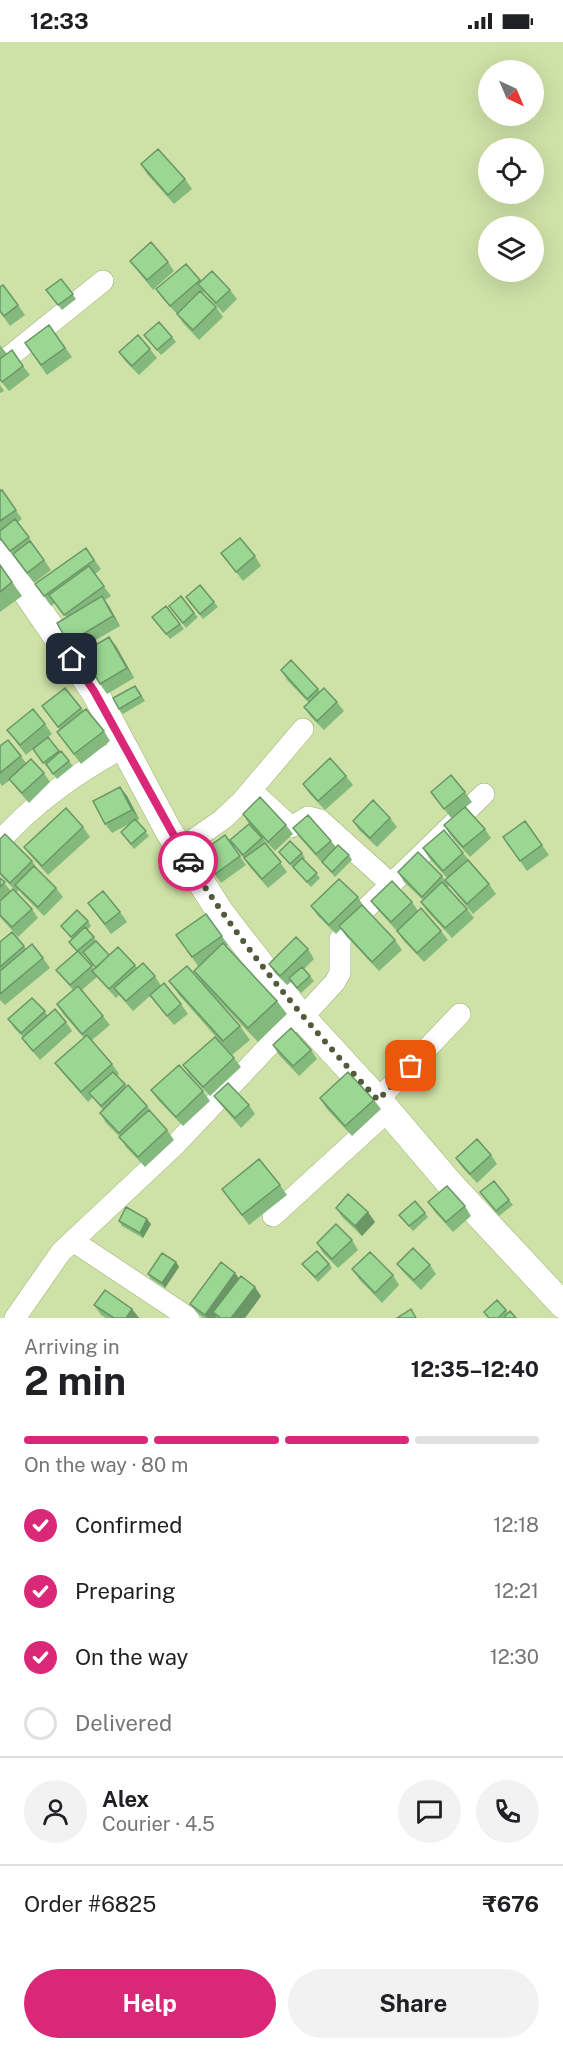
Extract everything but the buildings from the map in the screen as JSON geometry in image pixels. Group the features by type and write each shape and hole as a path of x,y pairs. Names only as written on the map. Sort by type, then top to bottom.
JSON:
{"street":[{"path":"0,364 103,281"},
{"path":"0,554 94,691 180,849 220,912 301,1016 451,1185 563,1305"},
{"path":"180,849 224,819 303,729"},
{"path":"0,841 49,793 80,771 123,747"},
{"path":"251,790 291,827 308,818 320,820 392,885"},
{"path":"15,1318 61,1252 176,1144 301,1016 324,996 340,973 340,939 353,921 484,794"},
{"path":"273,1216 383,1106 460,1014"},
{"path":"73,1241 189,1318"}],"way so far":[{"path":"188,861 220,912 299,1014 378,1100 411,1066"}],"route":[{"path":"72,659 94,691 168,830 188,861"}]}
